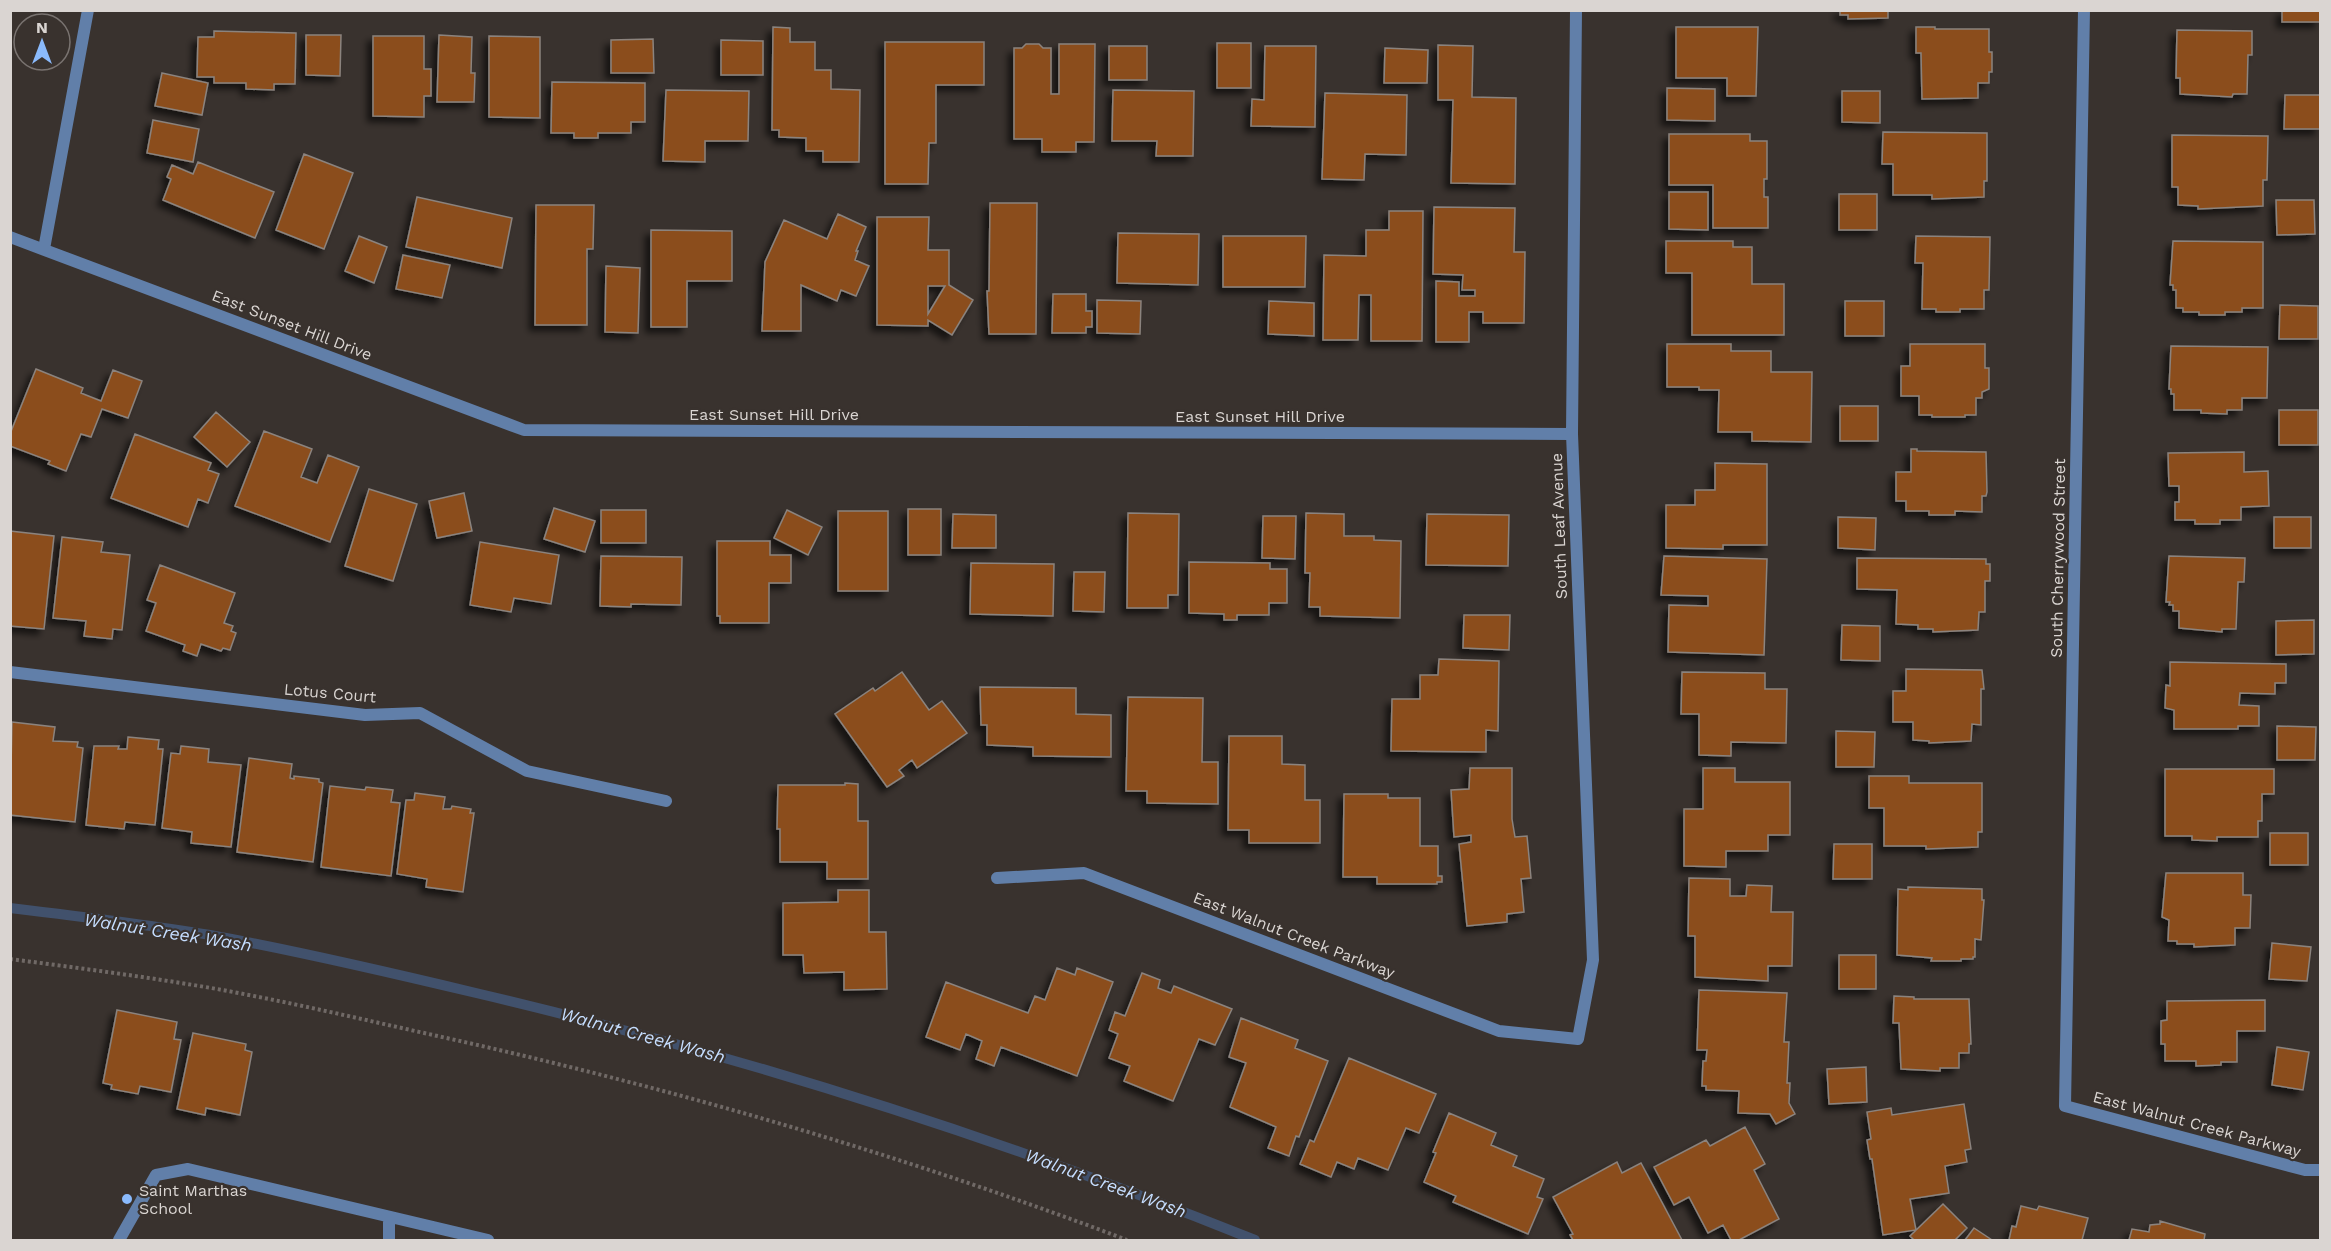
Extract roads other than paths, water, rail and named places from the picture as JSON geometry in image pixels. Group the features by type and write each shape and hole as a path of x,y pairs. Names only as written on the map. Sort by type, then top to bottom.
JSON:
{"street":[{"path":"44,249 88,10"},
{"name":"South Leaf Avenue","path":"1576,10 1572,434 1593,960 1578,1039"},
{"name":"South Cherrywood Street","path":"2065,1106 2084,10"},
{"name":"East Sunset Hill Drive","path":"10,237 524,430 1572,434"},
{"name":"Lotus Court","path":"10,672 365,715 420,713 527,771 666,801"},
{"name":"East Walnut Creek Parkway","path":"998,878 1084,873 1499,1031 1578,1039"},
{"name":"East Walnut Creek Parkway","path":"2065,1106 2305,1170 2320,1170"},
{"path":"119,1240 156,1175 188,1169 488,1240"},
{"path":"389,1240 390,1217"}],"waterway":[{"name":"Walnut Creek Wash","path":"10,908 160,927 277,948 476,993 675,1044 773,1072 967,1134 1063,1167 1255,1240"}],"place":[{"name":"Saint Marthas School","path":"127,1199"}]}
